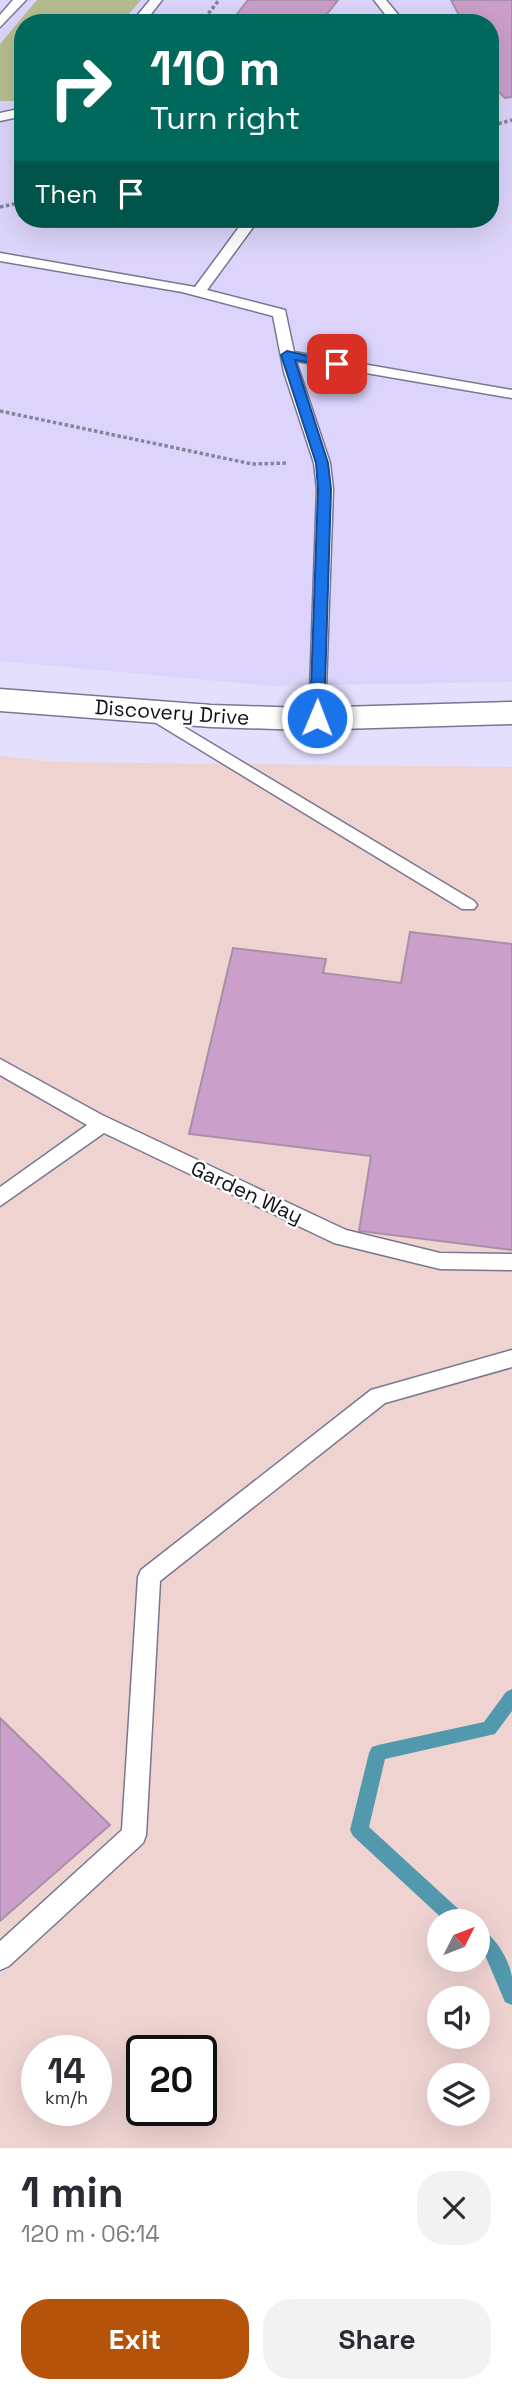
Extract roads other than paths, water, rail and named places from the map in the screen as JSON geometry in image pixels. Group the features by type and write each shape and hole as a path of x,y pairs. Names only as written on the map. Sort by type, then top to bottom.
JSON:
{"street":[{"name":"Discovery Drive","path":"0,700 211,716 317,718 512,713"}],"lane":[{"path":"0,23 20,0"},
{"path":"144,14 156,0"},
{"path":"199,292 246,228"},
{"path":"0,257 199,292 280,313 287,355 322,463 324,566 317,718"},
{"path":"287,355 512,394"},
{"path":"148,710 468,905"},
{"name":"Garden Way","path":"0,1066 102,1124 341,1237 440,1261 512,1262"},
{"path":"0,1198 102,1124"},
{"path":"0,1958 134,1835 149,1577 379,1396 471,1372 512,1358"}],"waterway":[{"path":"446,1909 359,1830 378,1753 489,1729 512,1697"},
{"path":"490,1948 512,1996"}]}
